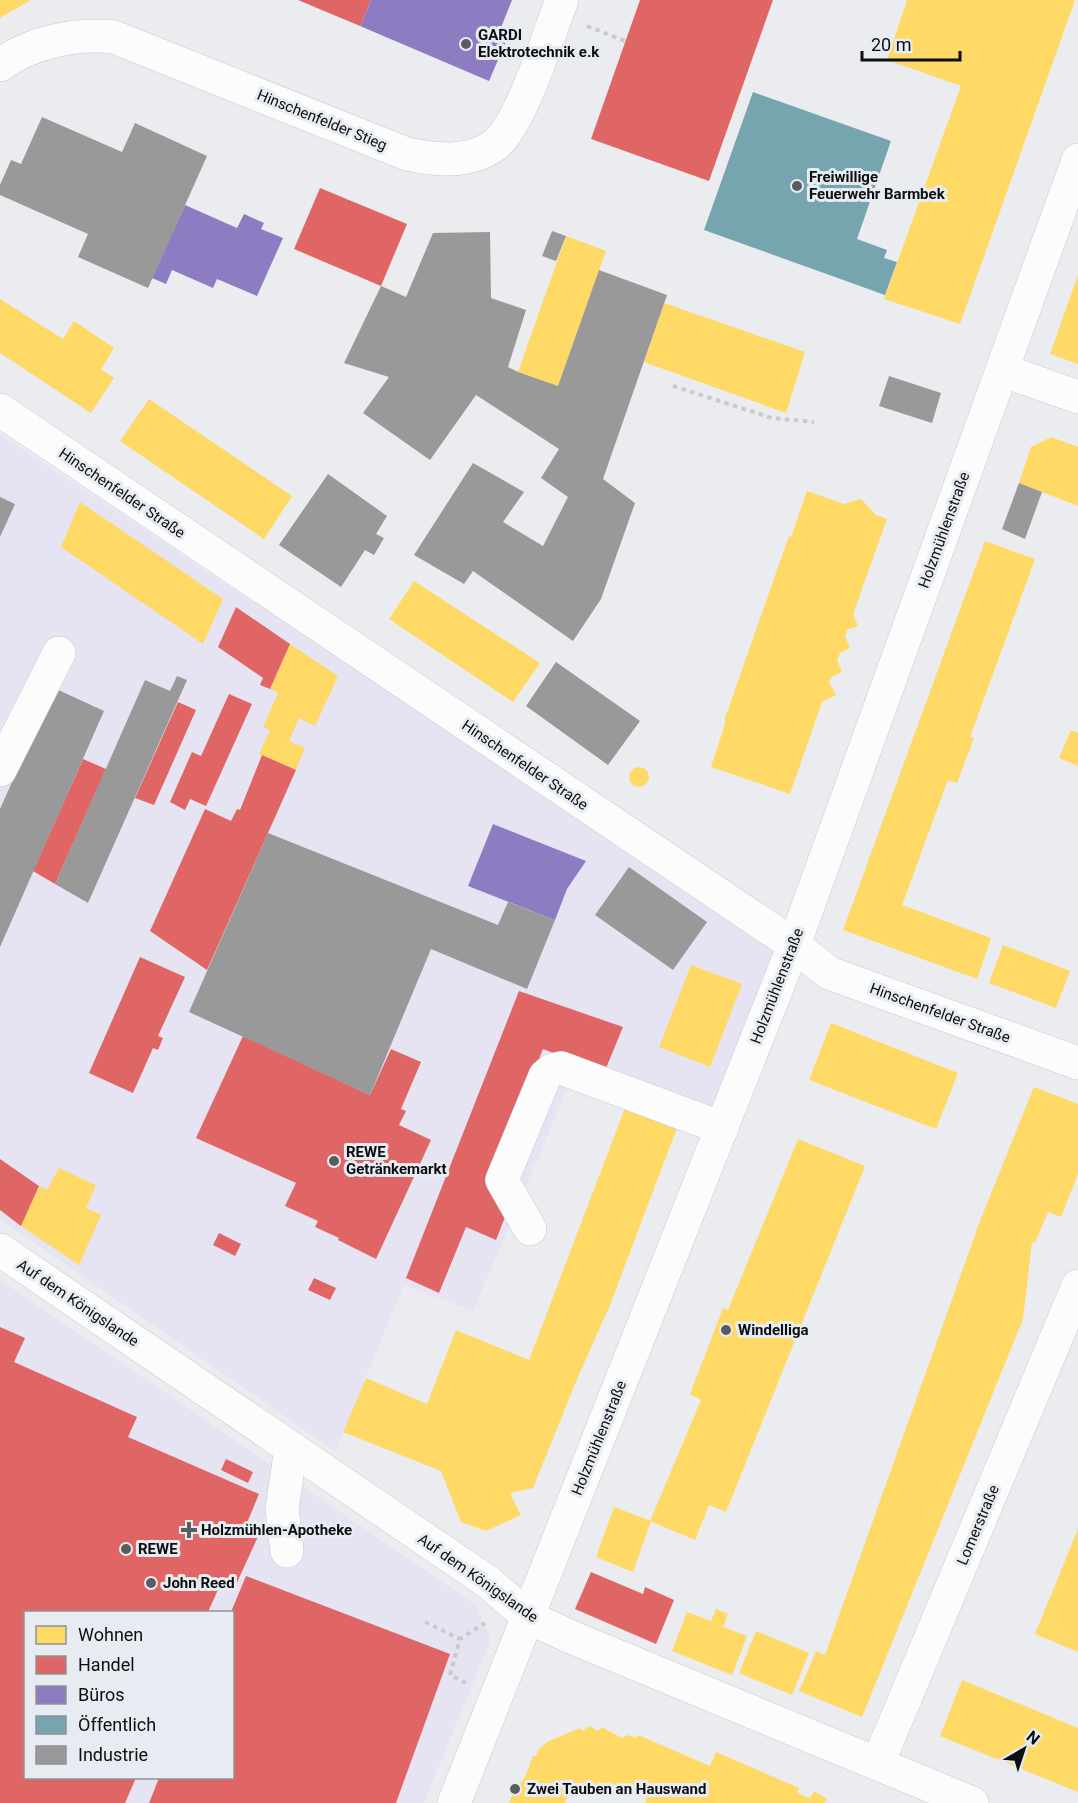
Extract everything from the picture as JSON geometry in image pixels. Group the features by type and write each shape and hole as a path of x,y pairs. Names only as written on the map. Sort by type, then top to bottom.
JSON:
{"street":[{"name":"Hinschenfelder Stieg","path":"0,66 25,52 66,38 114,37 407,154 456,159 484,151 504,136 527,91 562,0"},
{"name":"Holzmühlenstraße","path":"454,1803 794,945 1078,160"},
{"path":"1002,370 1078,397"},
{"name":"Hinschenfelder Straße","path":"0,411 794,945 829,973 1078,1064"},
{"path":"0,770 59,653"},
{"path":"531,1229 502,1180 545,1076 552,1070 561,1068 722,1128"},
{"name":"Auf dem Königslande","path":"0,1250 488,1582 528,1617 571,1637 972,1803"},
{"name":"Lomerstraße","path":"878,1763 1078,1286"},
{"path":"287,1551 282,1509 291,1448"}],"path":[{"path":"606,33 625,41"},
{"path":"673,386 772,418 814,422"},
{"path":"425,1622 460,1639"},
{"path":"483,1623 460,1639 450,1675 495,1698"}],"shaded area":[{"path":"0,434 776,949 706,1125 575,1071 473,1311 404,1285 335,1451 0,1219"},
{"path":"0,1280 476,1605 491,1639 424,1803 0,1803"}],"building: Wohnen":[{"path":"0,0 31,0 0,18"},
{"path":"907,0 1075,0 960,324 884,299 961,86 887,60"},
{"path":"566,236 606,251 558,386 518,372"},
{"path":"1078,275 1078,364 1050,354"},
{"path":"0,299 63,339 74,321 114,348 101,369 114,378 91,413 0,353"},
{"path":"664,303 805,352 786,413 644,362"},
{"path":"149,399 292,496 264,539 120,441"},
{"path":"1051,437 1078,447 1078,506 1019,483 1031,447"},
{"path":"807,491 844,504 861,499 876,515 887,519 853,614 858,626 847,630 845,636 850,648 840,653 837,660 842,672 831,677 829,682 836,695 822,702 790,794 711,767 726,721 724,721"},
{"path":"80,502 223,599 203,644 61,547"},
{"path":"985,541 1035,559 970,737 974,738 957,783 948,780 902,905 991,938 977,979 843,930"},
{"path":"414,581 540,663 513,702 389,619"},
{"path":"290,644 338,676 315,726 299,718 289,741 305,748 296,770 259,754 270,730 263,727 278,693 270,689"},
{"path":"1071,730 1078,733 1078,766 1059,758"},
{"path":"639,767 646,770 649,777 646,784 639,787 632,784 629,777 632,770"},
{"path":"1003,945 1070,971 1056,1008 989,983"},
{"path":"691,965 742,984 710,1067 659,1047"},
{"path":"831,1023 958,1073 936,1129 809,1080"},
{"path":"1034,1087 1078,1104 1078,1174 1061,1217 1048,1212 1035,1243 1032,1242 1023,1319 862,1717 799,1691 816,1651 825,1655 980,1221"},
{"path":"628,1100 680,1120 610,1305 533,1488 510,1493 521,1515 486,1531 461,1522 441,1471 343,1432 366,1378 427,1404 456,1330 529,1360"},
{"path":"798,1139 865,1166 726,1512 709,1505 695,1540 650,1521 701,1400 690,1394 723,1308 728,1310"},
{"path":"59,1168 96,1185 86,1208 101,1215 79,1265 21,1226 39,1186 47,1190"},
{"path":"614,1507 651,1521 633,1572 596,1557"},
{"path":"1078,1529 1078,1652 1035,1634"},
{"path":"716,1609 728,1614 723,1627 747,1636 732,1675 672,1651 687,1612 711,1621"},
{"path":"756,1631 809,1653 792,1695 739,1673"},
{"path":"962,1680 1078,1728 1078,1792 940,1736"},
{"path":"590,1726 598,1731 602,1727 622,1738 628,1735 636,1738 638,1735 710,1766 716,1752 799,1788 797,1793 810,1798 814,1791 827,1799 824,1803 647,1803 645,1802 647,1796 635,1792 628,1796 614,1791 614,1785 609,1782 569,1794 565,1803 509,1803 515,1789 525,1777 533,1756 536,1756 539,1749 547,1742 580,1728 582,1731"}],"building: Handel":[{"path":"298,0 371,0 360,26"},
{"path":"640,0 773,0 709,181 591,139"},
{"path":"320,188 407,224 381,286 294,249"},
{"path":"236,607 290,644 270,689 260,685 263,678 218,647"},
{"path":"229,694 252,704 206,806 190,799 185,810 170,802 192,752 201,756"},
{"path":"178,702 196,710 154,805 135,798"},
{"path":"262,755 296,770 207,970 150,931 205,809 231,821 237,809 240,810"},
{"path":"83,759 106,769 55,884 33,871"},
{"path":"140,957 185,977 158,1036 163,1038 158,1050 153,1048 133,1093 89,1073"},
{"path":"519,991 623,1027 604,1073 543,1049 490,1180 511,1202 496,1240 466,1227 439,1293 406,1278"},
{"name":"REWE Getränkemarkt","path":"243,1036 370,1095 391,1049 421,1062 401,1109 406,1111 399,1125 431,1140 376,1259 315,1227 318,1221 285,1206 296,1183 196,1138"},
{"path":"0,1159 39,1186 21,1226 0,1210"},
{"path":"219,1233 241,1244 235,1256 213,1245"},
{"path":"314,1278 336,1288 330,1300 308,1290"},
{"name":"REWE","path":"0,1327 25,1338 14,1362 137,1417 128,1437 259,1494 247,1523 261,1530 234,1589 221,1583 208,1611 24,1611 24,1779 136,1779 125,1803 0,1803"},
{"path":"226,1459 253,1472 248,1483 221,1470"},
{"path":"591,1572 643,1594 645,1587 674,1600 656,1644 575,1609"},
{"path":"246,1576 450,1654 396,1803 149,1803 159,1779 234,1779 234,1611 231,1611"}],"building: Büros":[{"name":"GARDI Elektrotechnik e.k","path":"371,0 512,0 500,30 509,34 489,81 360,26"},
{"path":"185,205 237,228 244,214 264,223 261,229 283,238 257,296 217,279 213,288 172,270 166,284 152,278"},
{"path":"493,824 586,861 567,889 555,920 468,886"}],"building: Öffentlich":[{"name":"Freiwillige Feuerwehr Barmbek","path":"753,92 891,141 857,239 887,250 884,258 897,262 885,295 704,230"}],"building: Industrie":[{"path":"42,117 122,152 135,123 207,156 148,288 78,257 88,234 0,195 0,185 11,160 21,164"},
{"path":"552,231 566,236 556,261 542,256"},
{"path":"490,232 491,298 526,310 508,367 518,372 558,386 599,270 667,295 603,479 635,503 601,599 573,641 473,571 464,584 414,555 473,463 524,492 503,522 543,546 568,497 541,478 559,449 476,395 430,460 363,413 389,377 344,363 381,286 406,297 433,233"},
{"path":"889,376 941,393 932,423 879,406"},
{"path":"328,474 387,516 376,534 384,538 374,555 365,550 341,587 279,545"},
{"path":"1019,483 1042,492 1025,539 1002,529"},
{"path":"0,497 15,504 0,537"},
{"path":"556,662 640,721 608,765 526,706"},
{"path":"177,676 187,680 88,903 55,884 145,680 170,691"},
{"path":"54,688 104,711 0,947 0,809"},
{"path":"268,833 498,925 508,902 555,920 527,989 431,949 370,1095 189,1012"},
{"path":"629,867 707,922 673,970 595,915"}],"place":[{"name":"GARDI Elektrotechnik e.k","path":"466,44"},
{"name":"Freiwillige Feuerwehr Barmbek","path":"797,186"},
{"name":"REWE Getränkemarkt","path":"334,1161"},
{"name":"Windelliga","path":"726,1330"},
{"name":"Holzmühlen-Apotheke","path":"189,1530"},
{"name":"REWE","path":"126,1549"},
{"name":"John Reed","path":"151,1583"},
{"name":"Zwei Tauben an Hauswand","path":"515,1789"}]}
